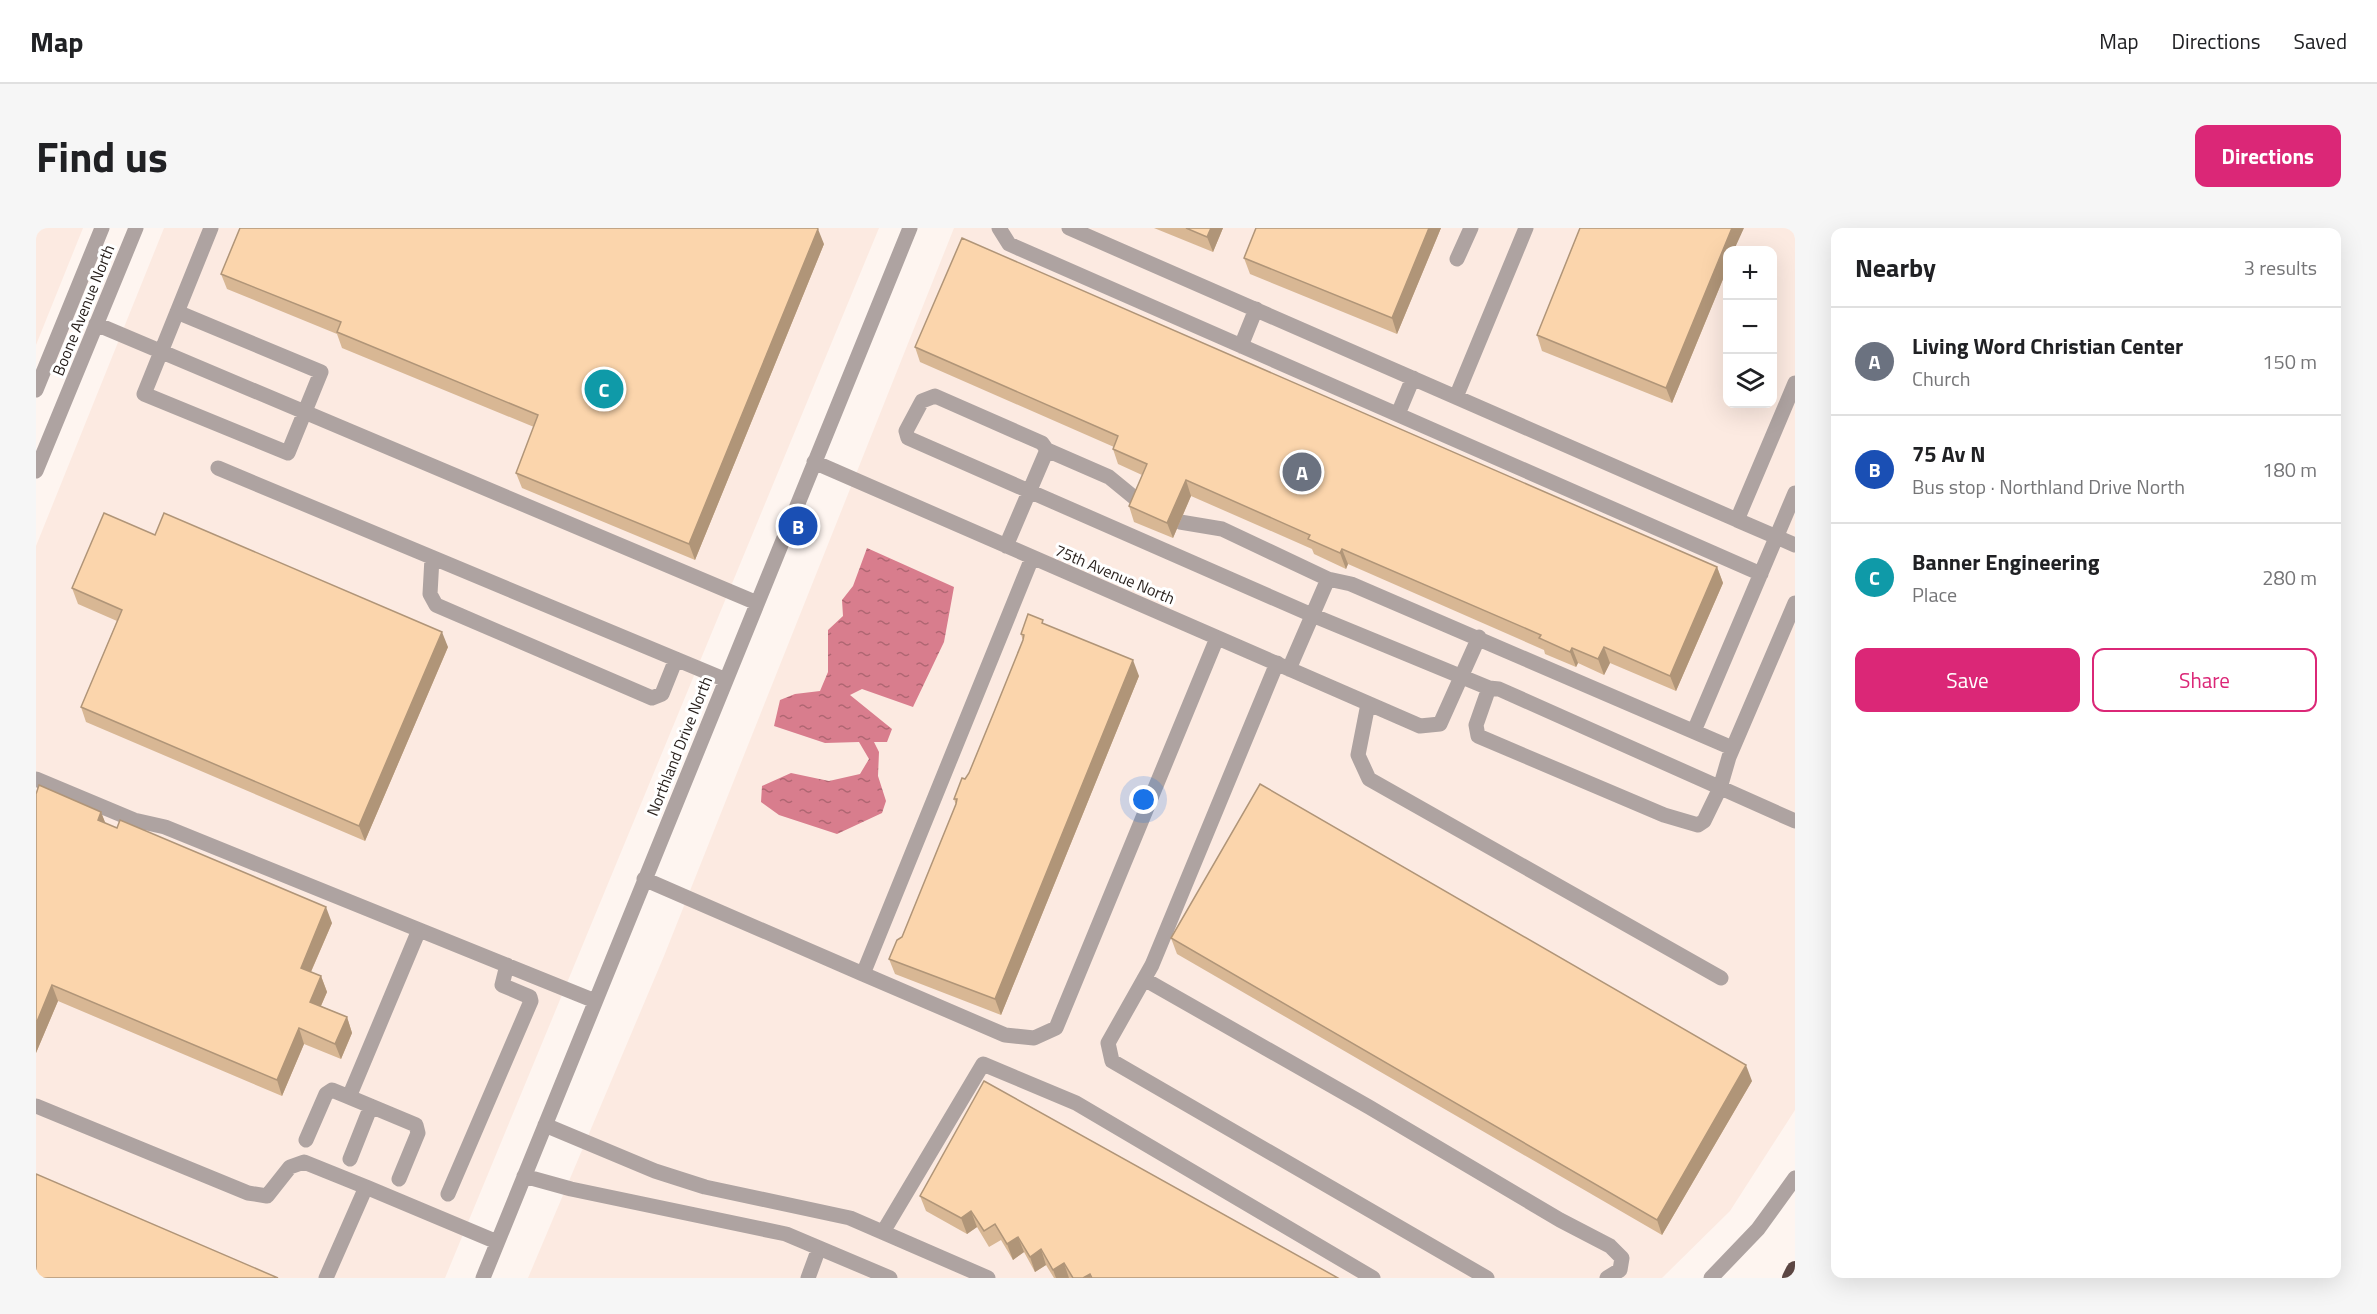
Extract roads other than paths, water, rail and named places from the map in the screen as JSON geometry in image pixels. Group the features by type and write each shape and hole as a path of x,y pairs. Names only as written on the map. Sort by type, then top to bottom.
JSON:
{"highway":[{"path":"1791,1278 1795,1270"}],"street":[{"name":"Boone Avenue North","path":"36,390 41,363 102,228"},
{"name":"Boone Avenue North","path":"36,471 136,228"},
{"path":"177,312 321,372 288,453 144,394 162,351 177,312 211,228"},
{"name":"Northland Drive North","path":"483,1278 910,228"},
{"path":"999,228 1009,244 1761,574"},
{"path":"1069,228 1795,545"},
{"path":"1457,260 1471,228"},
{"path":"1456,397 1526,228"},
{"path":"1241,346 1256,309"},
{"path":"96,324 757,603"},
{"path":"1398,414 1413,378"},
{"path":"1737,519 1795,383"},
{"path":"1142,504 1109,477 1047,450 1042,443 935,396 922,401 906,431 908,438 1030,493 1312,615 1490,688 1499,689 1795,821"},
{"path":"1006,546 1047,450"},
{"name":"75th Avenue North","path":"814,462 1420,726 1440,724 1461,676"},
{"path":"218,468 726,680"},
{"path":"1694,731 1795,494"},
{"path":"1180,522 1222,529 1328,579 1351,584 1479,637 1732,748"},
{"path":"432,558 430,594 436,605 652,698 662,694 676,659"},
{"path":"863,974 1032,558"},
{"path":"1328,579 1312,615 1283,666 1144,979 1108,1043 1112,1061 1487,1278"},
{"path":"1490,688 1476,725 1478,736 1664,815 1698,825 1704,821 1720,788 1732,748 1795,603"},
{"path":"1461,676 1479,637"},
{"path":"644,879 1005,1035 1034,1038 1056,1028 1217,638"},
{"path":"1368,704 1358,755 1369,779 1721,978"},
{"path":"36,779 134,820 165,827 595,1001"},
{"path":"349,1097 419,930"},
{"path":"448,1194 531,1001 530,997 502,985 513,968"},
{"path":"1144,979 1369,1107 1560,1220 1610,1246 1622,1258 1620,1270 1607,1278"},
{"path":"883,1232 983,1064 1076,1103 1373,1278"},
{"path":"306,1140 326,1094 332,1090 372,1106 416,1125 418,1132 399,1179"},
{"path":"36,1106 248,1193 267,1196 291,1167 304,1162 497,1242"},
{"path":"350,1159 372,1106"},
{"path":"545,1125 655,1171 695,1184 850,1218 988,1278"},
{"path":"524,1176 571,1189 786,1234 890,1278"},
{"path":"1711,1278 1758,1229 1795,1178"},
{"path":"326,1278 366,1187"},
{"path":"808,1278 819,1248"}],"water":[{"path":"867,548 954,587 944,642 913,707 862,689 850,695 892,729 887,742 874,742 879,752 878,776 886,801 882,813 837,834 779,815 761,802 762,786 791,773 829,781 860,774 869,759 859,742 825,743 774,726 780,700 795,694 820,691 828,672 828,630 843,616 842,600 853,586"}],"place":[{"name":"Banner Engineering","path":"604,389"},
{"name":"Living Word Christian Center","path":"1302,472"},
{"name":"75 Av N","path":"798,526"}]}
